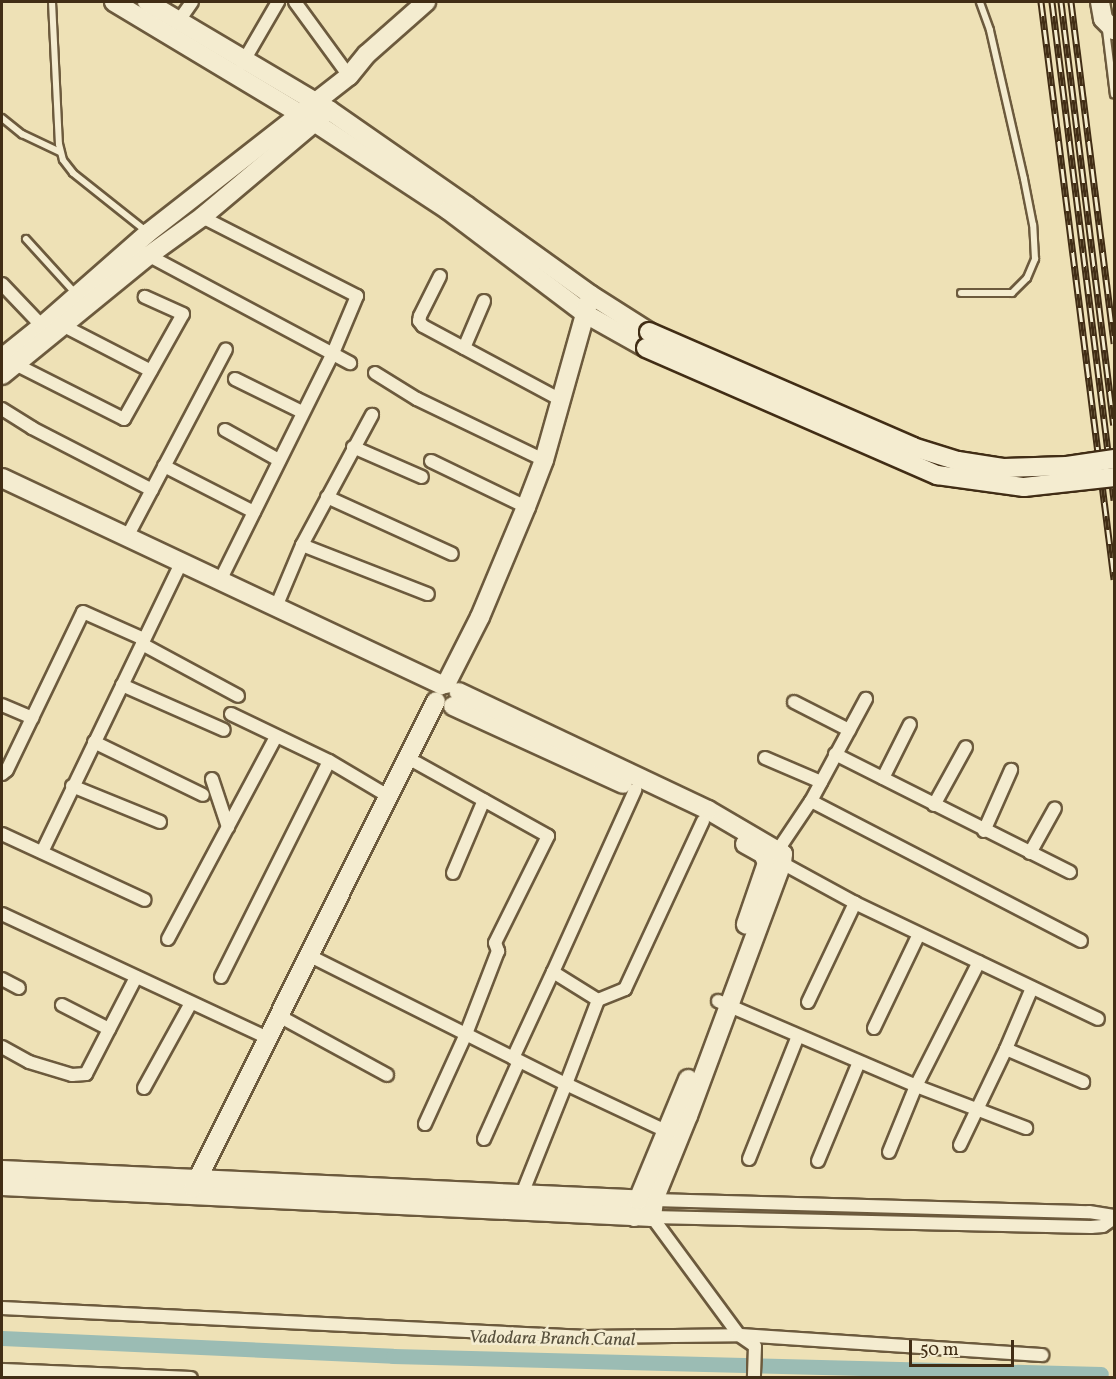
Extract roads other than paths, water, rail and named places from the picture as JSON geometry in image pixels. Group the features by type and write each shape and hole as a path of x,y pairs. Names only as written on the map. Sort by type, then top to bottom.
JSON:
{"street":[{"path":"114,2 240,68 467,206 591,295 647,340 937,475 1024,487 1114,477"},
{"path":"147,2 240,68"},
{"path":"178,22 192,2"},
{"path":"240,68 278,2"},
{"path":"295,2 345,80"},
{"path":"6,366 42,326 76,295 141,251 202,217 314,112 367,54 426,2"},
{"path":"1100,2 1110,27"},
{"path":"6,366 62,325 141,251 148,233 314,112"},
{"path":"314,112 584,313 913,447 958,461 1004,468 1067,466 1114,459"},
{"path":"202,217 357,296 333,353 220,581"},
{"path":"141,251 350,363"},
{"path":"440,276 419,321 561,400"},
{"path":"2,284 42,326"},
{"path":"198,1187 268,1038 283,1018 318,960 417,763 544,460 584,313 591,295"},
{"path":"6,366 124,419 183,314 145,297"},
{"path":"464,348 484,301"},
{"path":"62,325 151,371"},
{"path":"127,537 226,349"},
{"path":"375,373 417,399 544,460"},
{"path":"235,379 302,412"},
{"path":"2,409 32,428 152,490"},
{"path":"276,607 302,545 372,415"},
{"path":"225,430 279,460"},
{"path":"353,447 422,477"},
{"path":"430,461 526,507"},
{"path":"164,466 254,512"},
{"path":"2,478 127,537 179,567 220,581 276,607 446,695 708,810 776,859 855,903 1098,1019"},
{"path":"2,490 179,567 446,695 776,859"},
{"path":"327,497 452,554"},
{"path":"302,545 428,594"},
{"path":"42,852 179,567"},
{"path":"2,774 7,770 83,612 143,642 238,696"},
{"path":"122,685 224,730"},
{"path":"198,1187 283,1018 388,796 446,695"},
{"path":"645,1208 776,859 811,801 866,699"},
{"path":"794,702 849,730"},
{"path":"2,705 32,718"},
{"path":"231,714 329,761 388,796"},
{"path":"883,778 910,724"},
{"path":"168,939 276,737"},
{"path":"94,742 203,795"},
{"path":"934,805 966,747"},
{"path":"835,753 984,831 1070,872"},
{"path":"765,758 820,782"},
{"path":"221,977 329,761"},
{"path":"417,763 548,836 495,943 498,951 466,1034 425,1124"},
{"path":"984,831 1011,770"},
{"path":"212,779 228,827"},
{"path":"72,786 160,822"},
{"path":"484,1139 553,972 635,789"},
{"path":"453,873 484,800"},
{"path":"811,801 1081,941"},
{"path":"1030,853 1055,808"},
{"path":"520,1203 598,1000 625,989 703,821"},
{"path":"2,834 145,900"},
{"path":"808,1002 855,903"},
{"path":"2,914 268,1038"},
{"path":"874,1028 919,934"},
{"path":"318,960 516,1060 668,1131"},
{"path":"889,1152 916,1086 978,962"},
{"path":"553,972 598,1000"},
{"path":"2,1047 29,1062 72,1075 86,1074 136,977"},
{"path":"2,979 19,988"},
{"path":"960,1145 1032,988"},
{"path":"144,1088 192,1003"},
{"path":"723,1004 916,1086 1026,1128"},
{"path":"645,1208 668,1131 723,1004"},
{"path":"62,1005 109,1029"},
{"path":"283,1018 387,1075"},
{"path":"749,1159 798,1036"},
{"path":"1006,1049 1083,1082"},
{"path":"818,1161 859,1062"},
{"path":"2,1170 198,1187 520,1203 645,1208 1089,1212 1114,1217"},
{"path":"2,1186 198,1187"},
{"path":"645,1208 739,1335 754,1346 754,1377"},
{"path":"2,1308 586,1337 739,1335 1042,1355"},
{"path":"2,1370 191,1377"}],"lane":[{"path":"52,2 60,152 73,173 148,233"},
{"path":"961,293 1012,293 1028,278 1035,259 1033,225 1024,179 990,30 980,2"},
{"path":"1110,27 1114,95"},
{"path":"2,118 22,134 60,152"},
{"path":"26,239 76,295"}],"waterway":[{"name":"Vadodara Branch Canal","path":"2,1338 393,1356 1101,1374"}],"railway":[{"path":"1041,2 1114,579"},
{"path":"1052,2 1114,500"},
{"path":"1061,2 1114,425"},
{"path":"1071,2 1114,343"}]}
